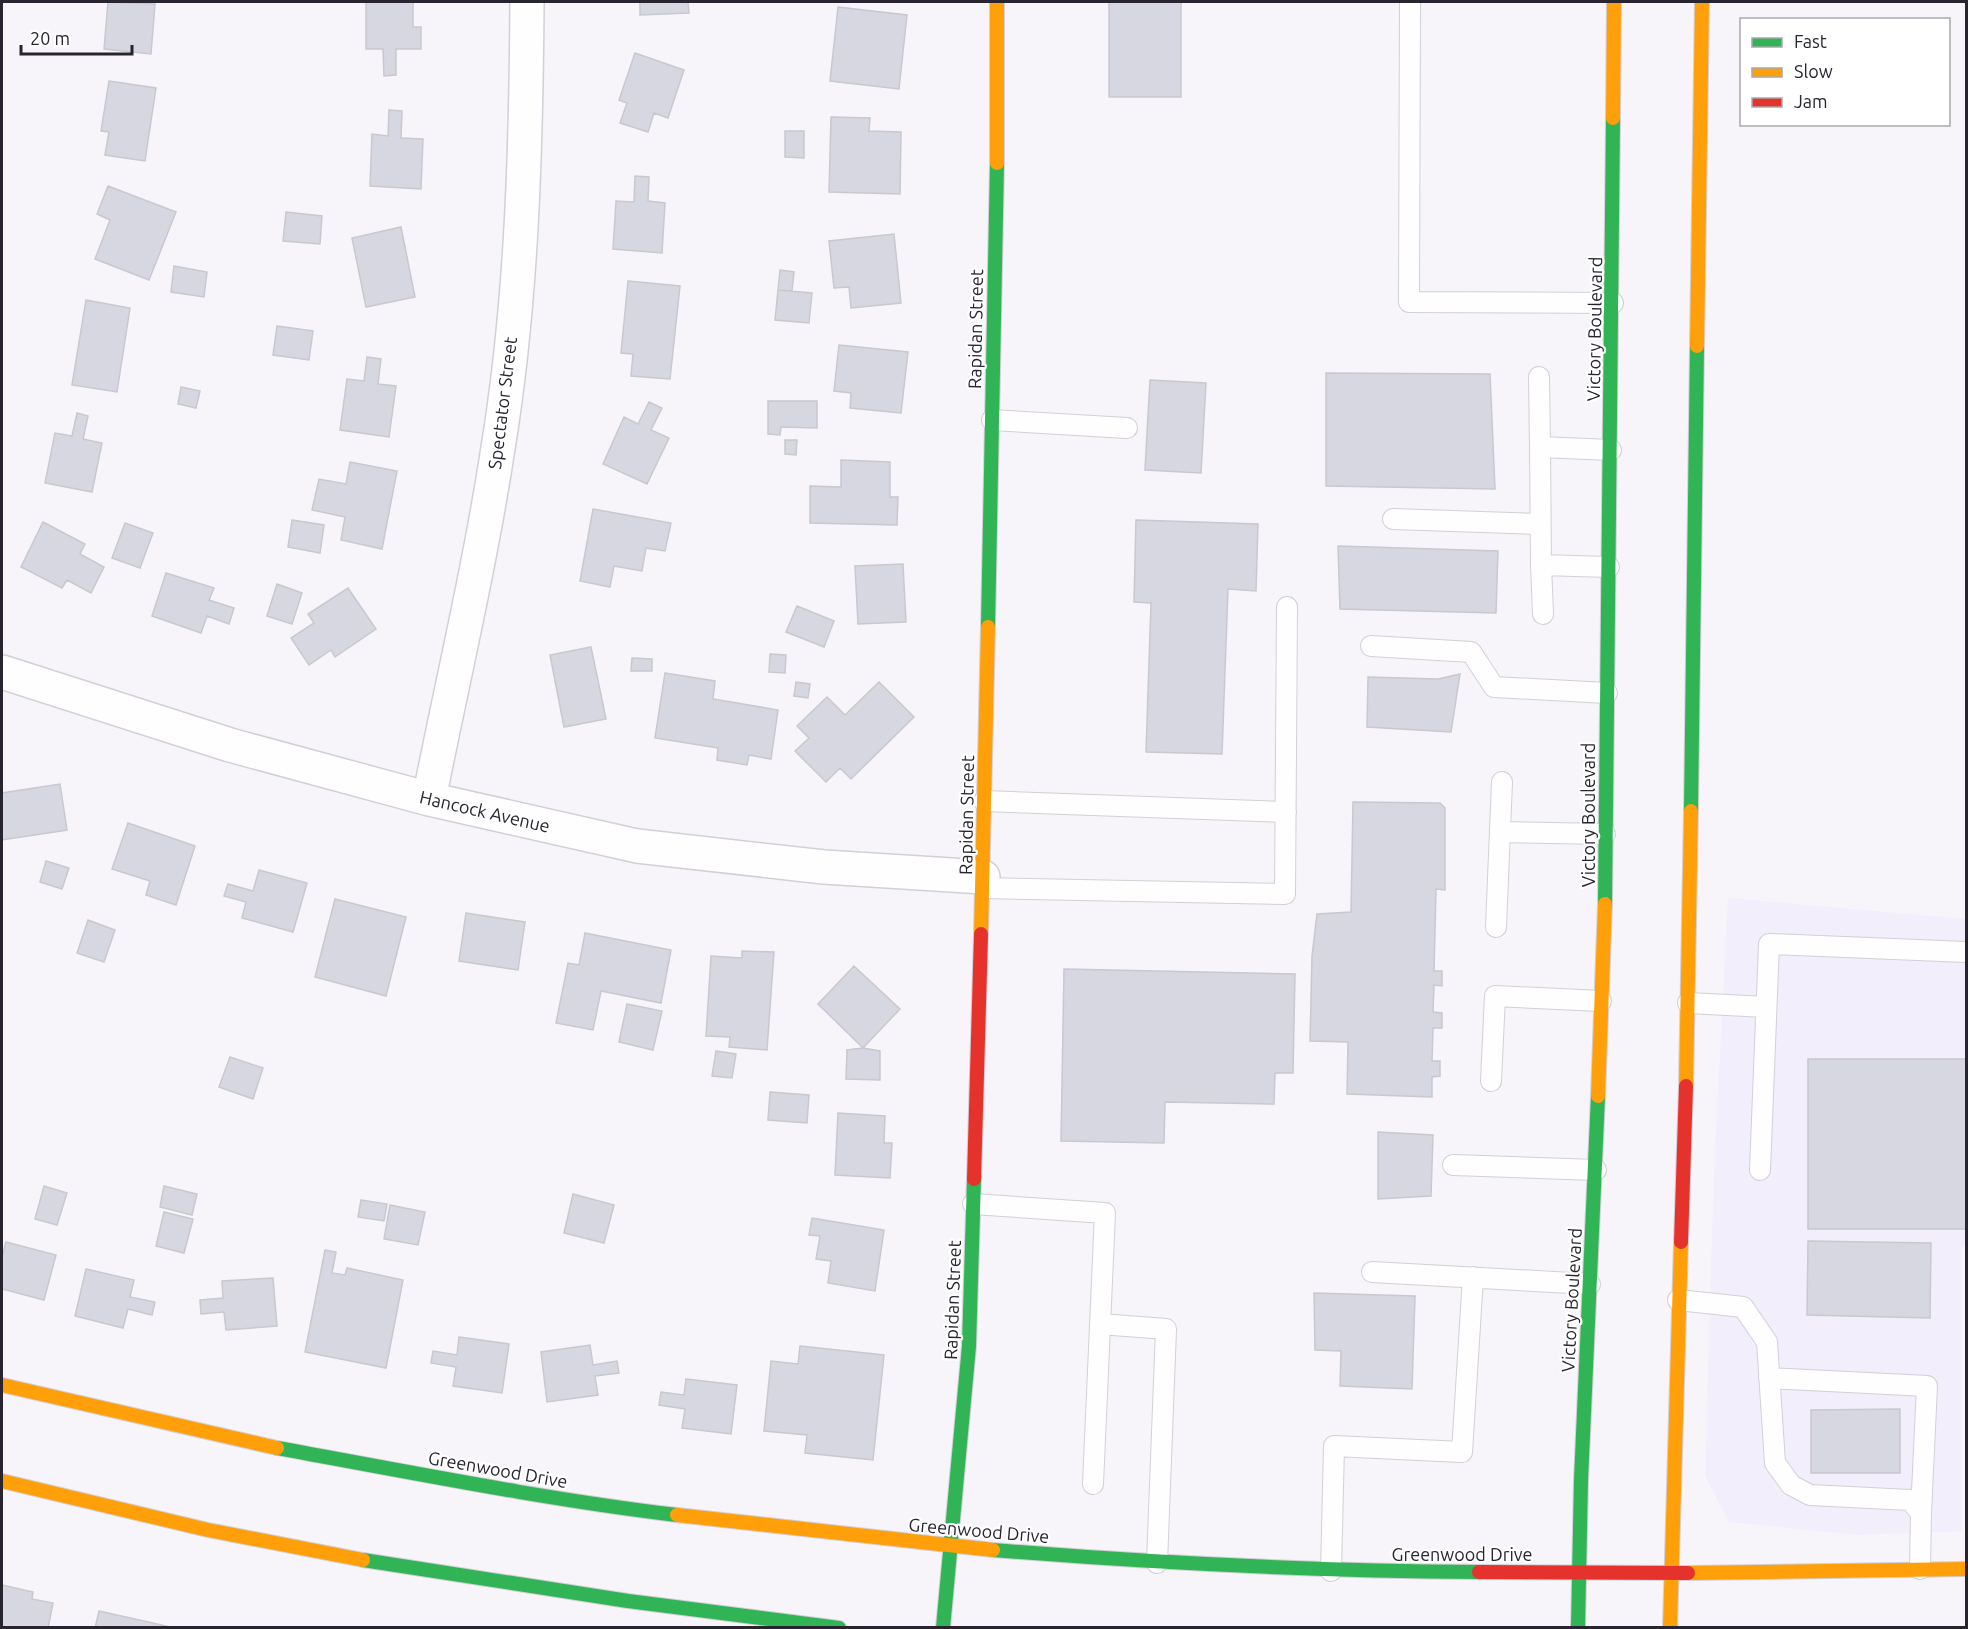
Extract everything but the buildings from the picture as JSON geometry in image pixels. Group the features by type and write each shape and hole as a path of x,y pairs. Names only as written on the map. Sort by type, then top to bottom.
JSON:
{"main road":[{"name":"Rapidan Street","path":"943,1628 969,1346 983,882 998,103 997,2"},
{"name":"Victory Boulevard","path":"1578,1628 1581,1573 1581,1480 1596,1170 1605,834 1613,303 1614,2"},
{"path":"1670,1628 1688,1003 1702,2"},
{"name":"Greenwood Drive","path":"2,1385 226,1438 462,1482 619,1508 952,1547 1157,1563 1331,1571 1670,1573 1966,1569"},
{"path":"2,1481 68,1499 245,1538 423,1570 672,1608 839,1628"}],"street":[{"name":"Spectator Street","path":"429,799 498,448 517,280 526,112 527,2"},
{"name":"Hancock Avenue","path":"2,672 230,745 429,799 637,846 983,882"}],"lane":[{"path":"1410,2 1408,302 1613,303"},
{"path":"1539,377 1543,614"},
{"path":"992,420 1127,428"},
{"path":"1540,447 1611,450"},
{"path":"1393,519 1540,524"},
{"path":"1541,565 1609,567"},
{"path":"983,882 1285,894 1287,607"},
{"path":"1371,646 1471,652 1494,687 1607,693"},
{"path":"1496,927 1502,782"},
{"path":"984,801 1286,812"},
{"path":"1500,832 1605,834"},
{"path":"1760,1170 1768,944 1966,952"},
{"path":"1491,1081 1495,996 1601,1001"},
{"path":"1688,1003 1766,1007"},
{"path":"1453,1165 1596,1170"},
{"path":"973,1204 1105,1213 1093,1484"},
{"path":"1372,1272 1590,1284"},
{"path":"1331,1571 1334,1446 1462,1452 1473,1277"},
{"path":"1678,1300 1743,1307 1767,1342 1774,1463 1791,1485 1810,1495 1910,1500 1921,1513"},
{"path":"1100,1324 1166,1329 1157,1563"},
{"path":"1769,1378 1927,1386 1920,1569"}],"shaded area":[{"path":"1728,898 1966,919 1966,1245 1962,1246 1962,1531 1858,1535 1729,1522 1705,1476 1714,1173"}],"traffic: fast":[{"path":"1605,904 1613,118"},
{"path":"988,627 997,163"},
{"path":"1691,811 1697,346"},
{"path":"1578,1628 1581,1480 1598,1096"},
{"path":"943,1628 969,1346 974,1179"},
{"path":"277,1448 527,1493 677,1515"},
{"path":"993,1550 1236,1565 1479,1572"},
{"path":"363,1560 628,1601 839,1628"}],"traffic: slow":[{"path":"997,2 997,163"},
{"path":"1613,118 1614,2"},
{"path":"1697,346 1702,2"},
{"path":"981,934 988,627"},
{"path":"1686,1086 1691,811"},
{"path":"1598,1096 1605,904"},
{"path":"1670,1628 1681,1242"},
{"path":"2,1385 277,1448"},
{"path":"2,1481 208,1530 363,1560"},
{"path":"677,1515 993,1550"},
{"path":"1688,1573 1966,1569"}],"traffic: jam":[{"path":"974,1179 981,934"},
{"path":"1681,1242 1686,1086"},
{"path":"1479,1572 1688,1573"}]}
